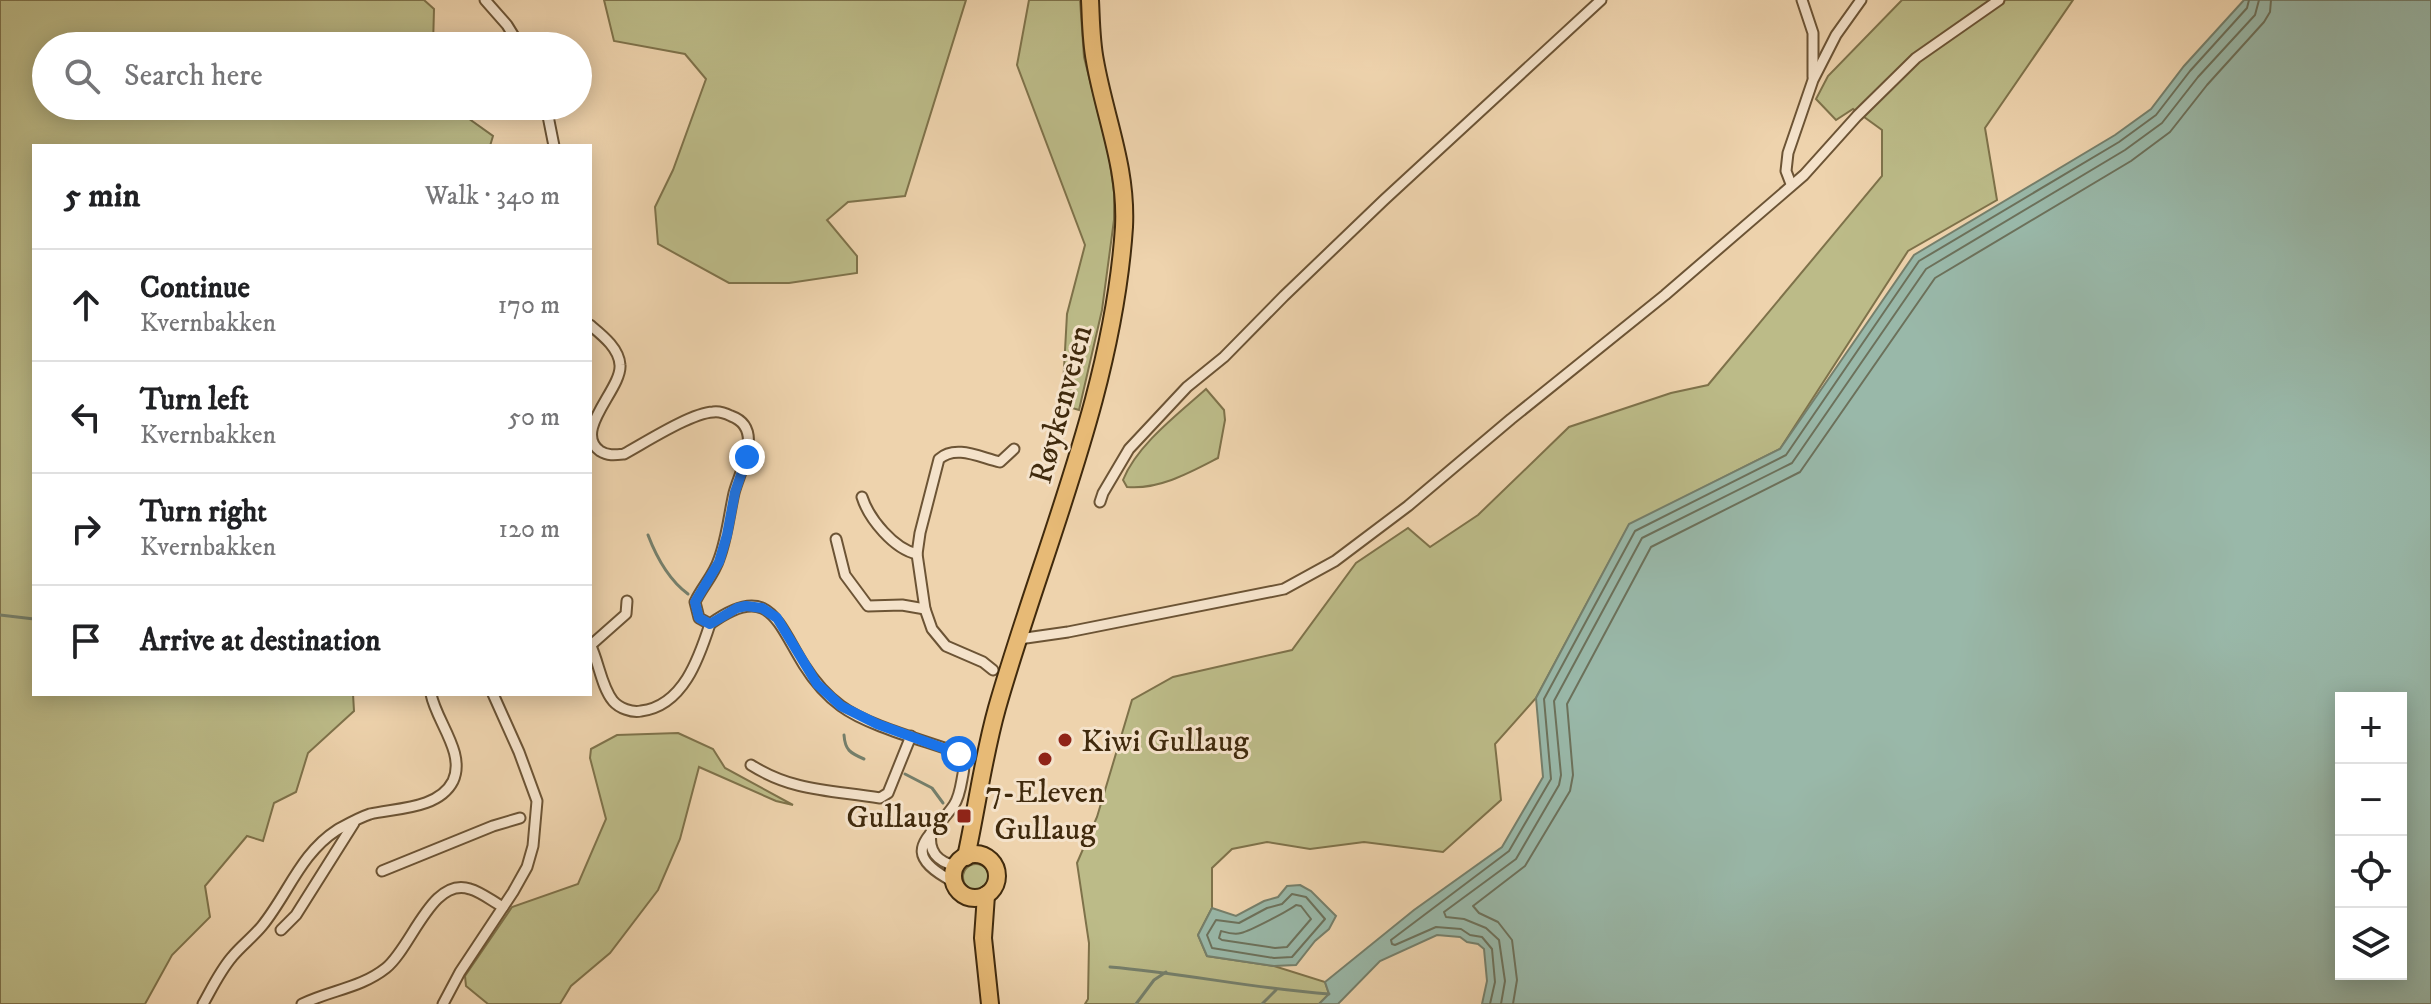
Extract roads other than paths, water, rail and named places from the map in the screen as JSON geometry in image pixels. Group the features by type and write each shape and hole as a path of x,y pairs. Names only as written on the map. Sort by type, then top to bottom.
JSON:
{"highway":[{"name":"Røykenveien","path":"959,868 975,815 988,742 1076,457 1104,360 1115,304 1122,245 1123,185 1114,133 1095,60 1090,0"},
{"name":"Røykenveien","path":"975,815 984,856"},
{"path":"974,855 984,856 992,863 997,875 994,886 986,895 967,897 959,891 959,868 974,855"},
{"path":"986,895 983,938 990,1004"},
{"path":"967,897 983,938"}],"street":[{"path":"485,0 511,32"},
{"path":"1100,502 1129,449 1187,387 1224,357 1384,200 1601,0"},
{"path":"1802,0 1813,33 1813,80"},
{"path":"1791,184 1786,171 1788,153 1813,80 1836,35 1861,0"},
{"path":"1019,639 1284,589 1322,570 1408,506 1665,295 1804,175 1857,116 1916,58 1999,0"},
{"path":"549,120 554,144"},
{"path":"592,327 610,344 621,369 592,430"},
{"path":"592,437 594,446 602,453 613,456 624,454 690,419 719,411 737,418 749,436 749,447 719,562 695,602 699,618 710,624"},
{"path":"993,670 983,662 946,646 932,629 925,609 917,554 939,459 947,452 957,452 1000,462 1014,449"},
{"path":"862,497 872,520 908,551 917,554"},
{"path":"836,539 845,575 868,606 902,605 925,609"},
{"path":"592,642 626,614 627,601"},
{"path":"592,649 608,693 615,703 642,711 663,703 684,683 695,666 710,624 737,608 762,608 777,618 805,667 833,699 859,716 956,752 964,762 957,798 924,841 926,859 937,872 959,868"},
{"path":"203,1004 229,961 261,927 304,862 334,832 355,820 430,801 450,786 455,776 456,762 432,696"},
{"path":"443,1004 527,867 533,846 538,810 527,773 494,696"},
{"path":"751,765 777,780 797,786 880,798 888,793 911,736"},
{"path":"382,871 520,818"},
{"path":"281,930 296,915 355,820"},
{"path":"931,832 932,852 940,860 959,868"},
{"path":"302,1004 362,984 387,967 405,948 432,904 449,889 462,887 473,890 503,907"}],"water":[{"path":"2244,0 2431,0 2431,1004 1482,1004 1487,981 1484,949 1460,937 1437,935 1380,961 1338,1004 1319,1004 1329,994 1325,982 1414,910 1502,847 1543,777 1536,698 1629,524 1780,449 1914,255 2115,135 2151,109 2184,66"},
{"path":"1300,885 1311,891 1336,916 1329,929 1296,965 1274,966 1207,956 1198,935 1212,908 1236,916 1278,897 1287,886"}],"waterway":[{"path":"648,535 664,567 688,594"},
{"path":"0,615 32,619"},
{"path":"844,735 849,750 864,759"},
{"path":"905,774 932,788 943,803"},
{"path":"1110,967 1329,994"},
{"path":"1136,1004 1154,980 1166,972"},
{"path":"1262,1004 1276,990"}],"place":[{"name":"Kiwi Gullaug","path":"1065,740"},
{"name":"7-Eleven Gullaug","path":"1045,759"},
{"name":"Gullaug","path":"964,816"}]}
